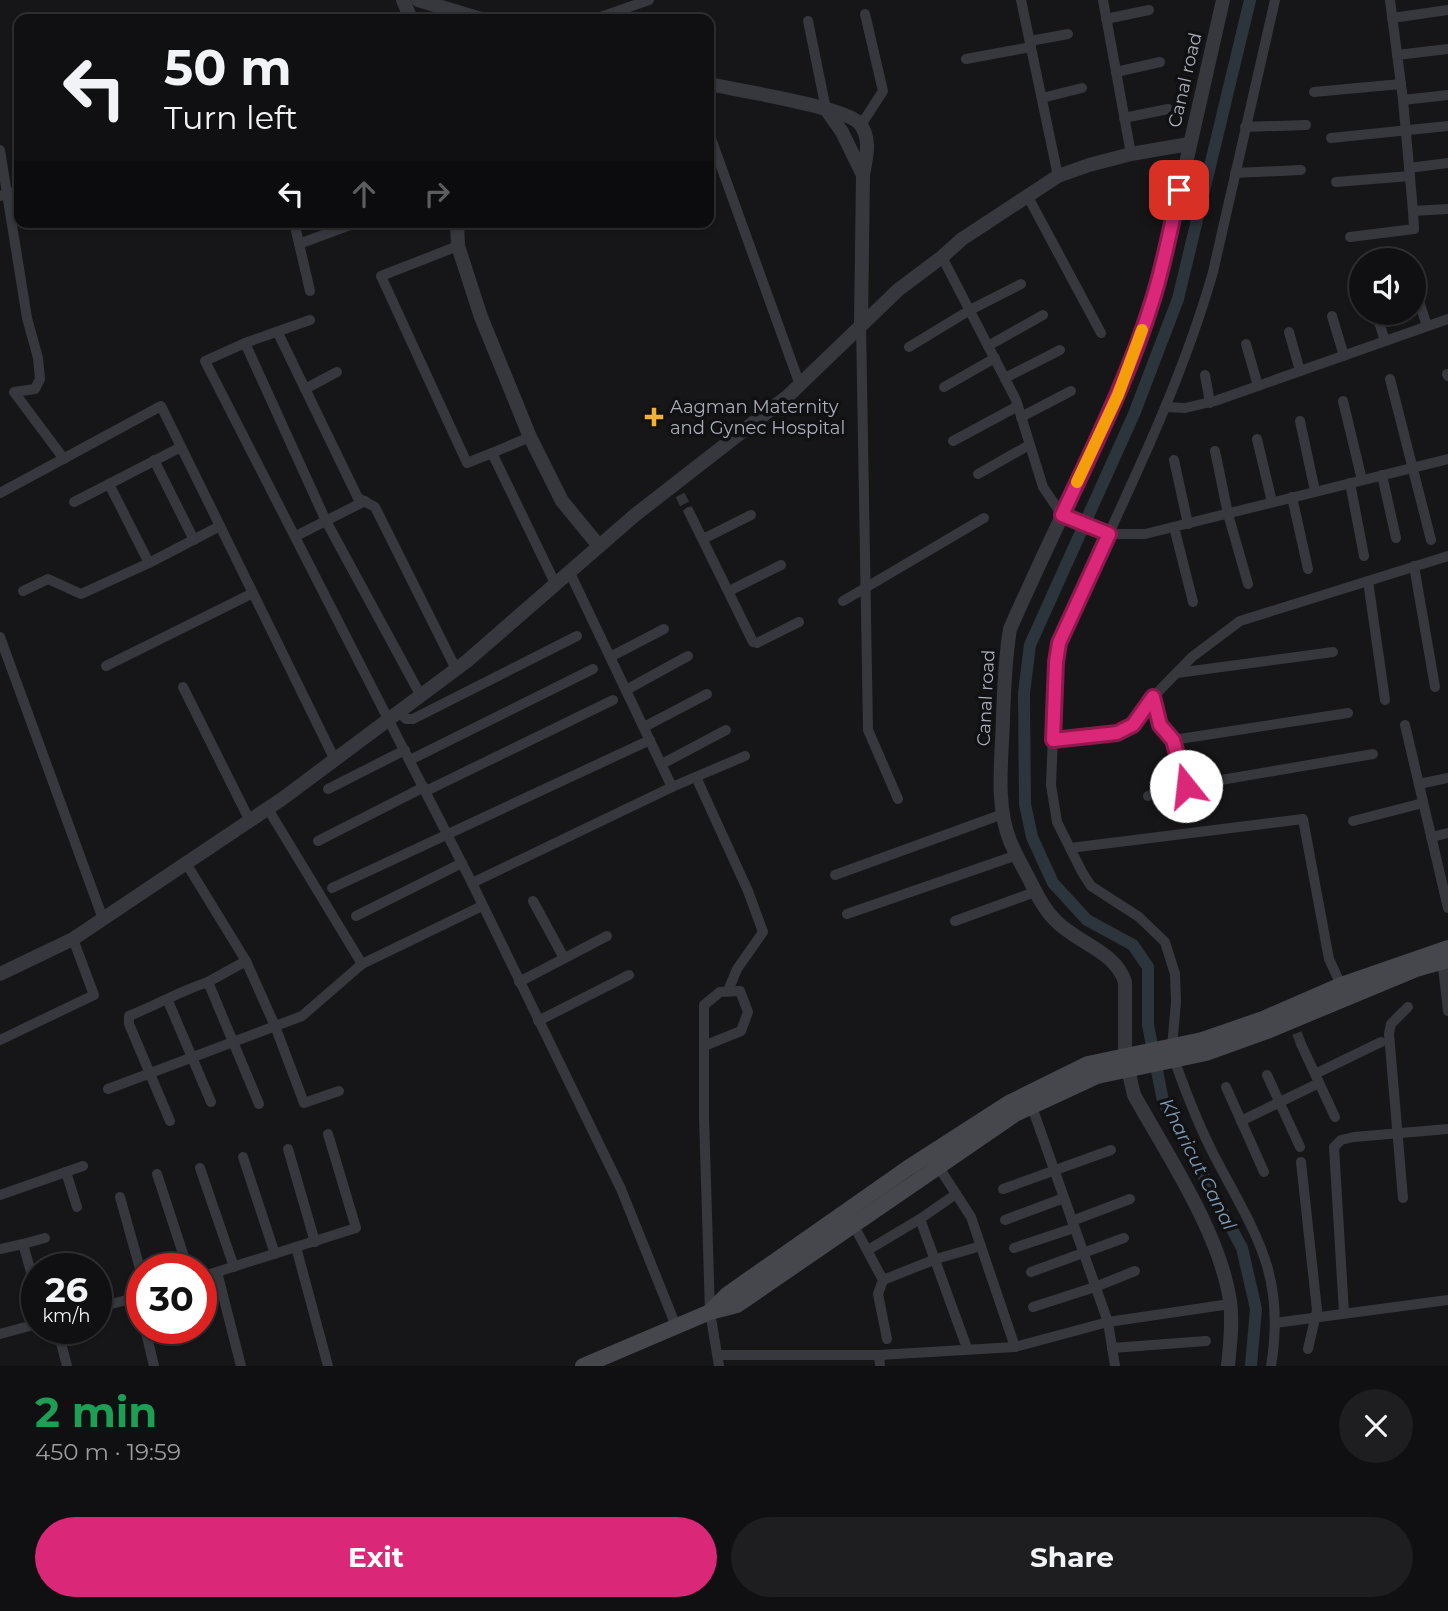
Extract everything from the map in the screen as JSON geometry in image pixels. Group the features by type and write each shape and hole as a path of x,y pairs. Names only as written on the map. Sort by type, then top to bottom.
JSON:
{"main road":[{"path":"1173,1055 1202,1040 1263,1019 1341,985 1445,955"},
{"path":"710,1312 728,1294 908,1168 1009,1103 1088,1064 1130,1062 1206,1052 1296,1033 1445,955"},
{"path":"583,1366 710,1312 737,1305 1015,1114 1130,1062"}],"street":[{"path":"418,0 464,14"},
{"path":"604,14 623,4 649,0"},
{"path":"1021,0 1058,176"},
{"path":"1103,0 1131,154"},
{"name":"Canal road","path":"1223,0 1153,300 1118,395 1065,516 1010,629 1005,657 1001,786 1003,814 1009,840 1035,892 1053,919 1066,931 1108,957 1121,969 1125,982 1134,1095 1214,1243 1225,1277 1230,1304 1228,1366"},
{"path":"1271,1366 1276,1339 1275,1293 1267,1261 1250,1221 1214,1156 1173,1055 1175,974 1165,942 1139,917 1091,886 1057,822 1051,785 1059,643 1167,407 1204,304 1275,0"},
{"path":"1350,237 1414,229 1401,84 1390,0"},
{"path":"1106,19 1149,10"},
{"path":"1392,18 1448,10"},
{"path":"861,125 883,91 864,14"},
{"path":"808,22 826,109 842,132 863,175"},
{"path":"966,59 1068,34"},
{"path":"1397,55 1448,49"},
{"path":"1116,72 1160,62"},
{"path":"1314,92 1401,84"},
{"path":"714,85 838,110 861,125 867,141 863,175 861,324 868,730 898,799"},
{"path":"1042,98 1082,88"},
{"path":"1402,100 1448,95"},
{"path":"1124,118 1168,109"},
{"path":"1245,127 1306,125"},
{"path":"1331,138 1448,126"},
{"path":"0,974 73,939 268,809 421,696 599,545 677,490 788,396 898,290 962,239 1058,176 1131,154 1189,144"},
{"path":"714,147 800,385"},
{"path":"0,150 4,195 40,379 35,389 0,396"},
{"path":"1336,183 1448,163"},
{"path":"1235,173 1301,170"},
{"path":"1027,195 1101,334"},
{"path":"1413,211 1448,209"},
{"path":"295,228 310,291"},
{"path":"299,244 342,228"},
{"path":"457,228 458,246 481,317 530,437 562,501 599,545"},
{"path":"458,246 381,276 467,463 530,437"},
{"path":"942,257 1005,378 1043,487 1065,516 1109,534 1144,534 1448,459"},
{"path":"909,347 970,310 1021,284"},
{"path":"988,346 1043,315"},
{"path":"1332,316 1344,356"},
{"path":"1167,407 1185,408 1210,403 1448,319"},
{"path":"310,320 245,343 205,361 394,716 408,755 621,1189 676,1326"},
{"path":"1380,325 1385,341"},
{"path":"1289,332 1300,371"},
{"path":"278,333 358,498 375,507 456,669"},
{"path":"245,343 326,521 421,696"},
{"path":"1246,344 1258,386"},
{"path":"1005,378 1060,350"},
{"path":"944,387 995,358"},
{"path":"305,389 337,372"},
{"path":"1206,375 1210,403"},
{"path":"1390,379 1432,540"},
{"path":"953,441 1071,391"},
{"path":"14,392 64,459"},
{"path":"1343,401 1362,480"},
{"path":"0,493 161,406 335,760"},
{"path":"1300,421 1315,491"},
{"path":"1257,439 1272,502"},
{"path":"978,474 1029,445"},
{"path":"74,502 181,447"},
{"path":"1215,451 1228,514 1248,584"},
{"path":"492,453 555,583"},
{"path":"154,460 194,540"},
{"path":"1174,460 1188,524"},
{"path":"1382,475 1396,538"},
{"path":"1350,483 1364,556"},
{"path":"109,484 149,563"},
{"path":"1292,497 1308,569"},
{"path":"296,536 365,501"},
{"path":"689,512 753,642 757,643 799,622"},
{"path":"703,539 751,515"},
{"path":"843,601 984,517"},
{"path":"23,591 48,579 81,594 220,526"},
{"path":"1174,527 1193,602"},
{"path":"1053,740 1117,733 1133,725 1153,697 1192,657 1240,621 1448,556"},
{"path":"729,591 781,565"},
{"path":"1414,566 1435,687"},
{"path":"569,571 672,787"},
{"path":"1368,581 1385,699"},
{"path":"106,666 253,593"},
{"path":"610,657 664,629"},
{"path":"394,716 413,719 577,636"},
{"path":"0,637 103,919"},
{"path":"1177,673 1333,652"},
{"path":"626,690 688,656"},
{"path":"328,789 593,669"},
{"path":"183,687 250,821"},
{"path":"644,727 706,694"},
{"path":"1153,697 1160,725 1173,740 1186,786"},
{"path":"318,841 613,700"},
{"path":"1173,740 1348,713"},
{"path":"1405,725 1448,908"},
{"path":"662,764 726,730"},
{"path":"332,888 650,740"},
{"path":"1149,796 1186,786 1373,754"},
{"path":"472,883 672,787 745,756"},
{"path":"696,776 748,891 763,932 737,969 728,992"},
{"path":"1419,784 1448,778"},
{"path":"1353,821 1423,803"},
{"path":"268,809 362,964"},
{"path":"835,875 1003,814"},
{"path":"1070,848 1303,818 1329,960 1341,985"},
{"path":"1431,837 1448,833"},
{"path":"847,914 1017,855"},
{"path":"186,863 246,961 275,1026 304,1103 339,1091"},
{"path":"356,916 462,863"},
{"path":"955,921 1035,892"},
{"path":"533,901 564,958"},
{"path":"108,1089 302,1016 362,964 482,906"},
{"path":"519,982 607,936"},
{"path":"0,1041 94,995 73,939"},
{"path":"1445,955 1448,1011"},
{"path":"170,1121 129,1024 129,1016 167,1001 177,992 208,982 246,961"},
{"path":"538,1021 629,975"},
{"path":"208,982 259,1104"},
{"path":"704,1046 741,1031 748,1012 740,990 720,992 704,1006 704,1046 710,1312 719,1361 879,1361 967,1348 1015,1347 1108,1322 1230,1304"},
{"path":"167,1001 211,1102"},
{"path":"1403,1198 1389,1028 1408,1007"},
{"path":"1296,1033 1335,1117"},
{"path":"1241,1121 1280,1102 1381,1042"},
{"path":"1267,1075 1300,1147"},
{"path":"1226,1087 1264,1172"},
{"path":"1032,1107 1108,1322 1115,1366"},
{"path":"1344,1313 1334,1147 1341,1140 1354,1137 1448,1129"},
{"path":"241,1366 217,1272 355,1228 328,1134"},
{"path":"288,1149 315,1242"},
{"path":"1003,1189 1111,1150"},
{"path":"243,1157 275,1254"},
{"path":"1301,1162 1317,1310 1308,1349"},
{"path":"1,1191 83,1166"},
{"path":"938,1166 971,1217 1015,1347"},
{"path":"200,1168 234,1267"},
{"path":"66,1172 77,1207"},
{"path":"157,1174 183,1253"},
{"path":"868,1250 956,1195"},
{"path":"120,1197 136,1253"},
{"path":"1004,1220 1064,1199"},
{"path":"1014,1248 1130,1199"},
{"path":"920,1219 967,1348"},
{"path":"853,1224 883,1280 878,1294 887,1339"},
{"path":"0,1249 45,1238"},
{"path":"1031,1272 1124,1238"},
{"path":"23,1244 26,1253"},
{"path":"883,1280 936,1259 981,1246"},
{"path":"296,1247 328,1366"},
{"path":"1033,1307 1135,1271"},
{"path":"1275,1323 1448,1300"},
{"path":"0,1334 21,1328"},
{"path":"1112,1348 1206,1340"},
{"path":"61,1344 67,1366"},
{"path":"149,1344 154,1366"}],"waterway":[{"name":"Kharicut Canal","path":"1250,0 1178,299 1134,414 1030,645 1024,693 1025,804 1032,837 1053,883 1087,920 1133,945 1148,967 1148,1025 1163,1101 1242,1248 1256,1309 1251,1366"}],"tunnel":[{"path":"680,495 689,512"},
{"path":"1297,1033 1301,1044"}],"slow traffic":[{"path":"1077,482 1118,395 1142,330"}],"place":[{"name":"Aagman Maternity and Gynec Hospital","path":"654,417"}],"route":[{"path":"1179,190 1164,260 1141,334 1118,395 1062,515 1109,534 1059,643 1053,740 1117,733 1133,725 1153,697 1160,725 1173,740 1186,786"}]}
